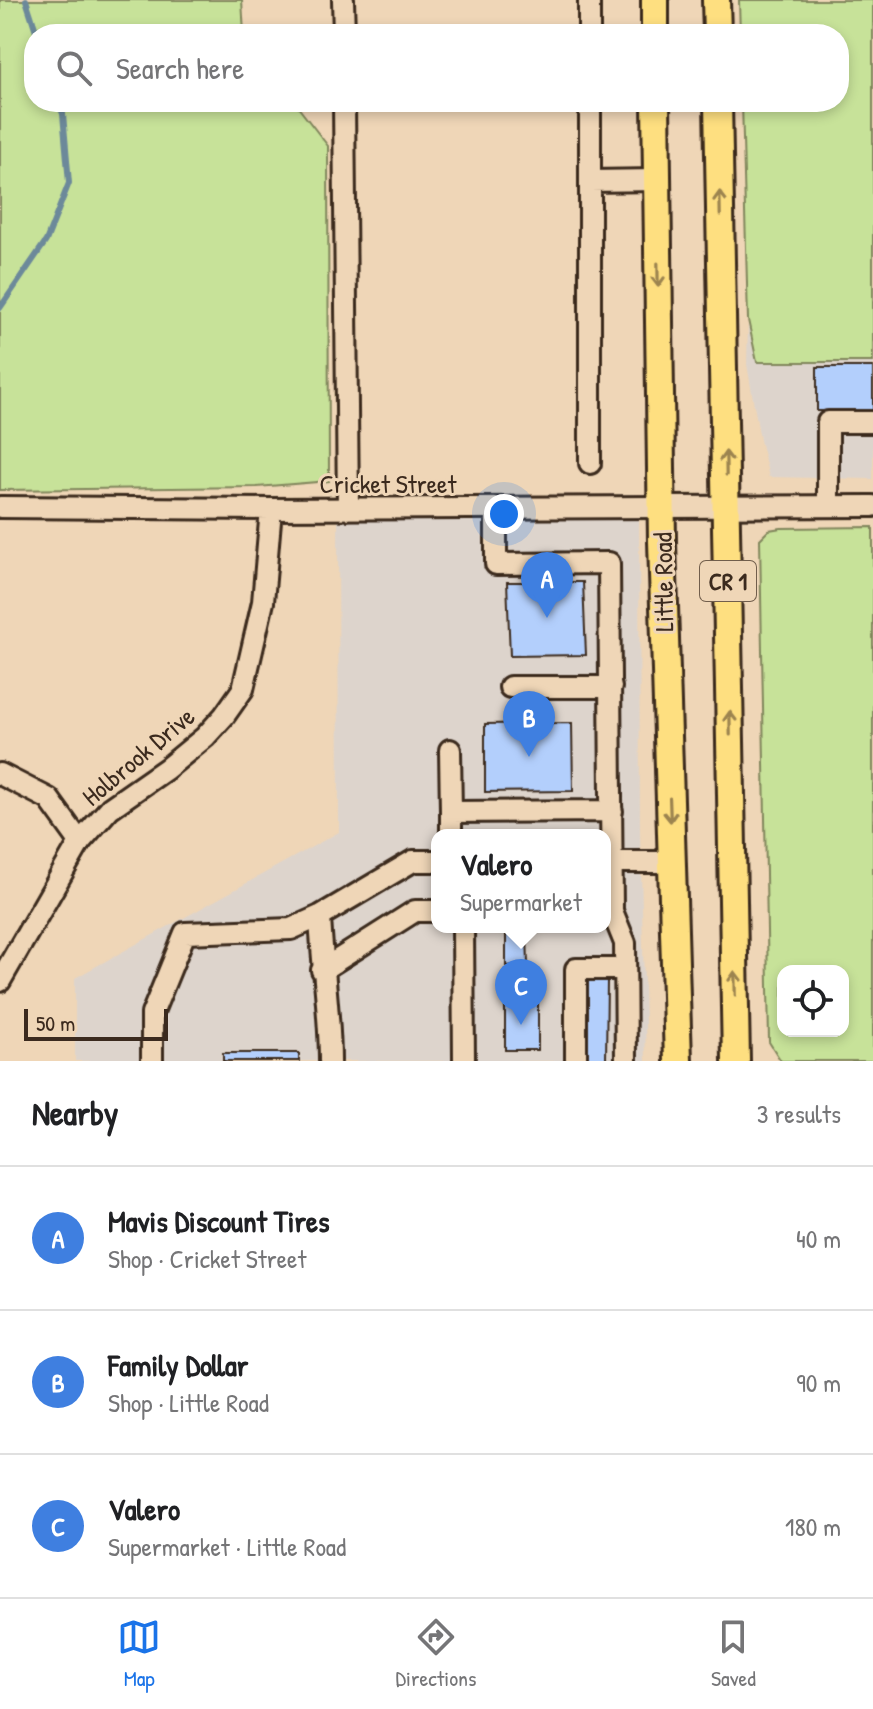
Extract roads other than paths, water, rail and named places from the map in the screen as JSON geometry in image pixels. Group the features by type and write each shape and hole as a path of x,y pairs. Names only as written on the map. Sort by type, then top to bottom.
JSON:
{"main road":[{"path":"655,0 655,24"},
{"path":"716,0 717,24"},
{"name":"Little Road","path":"656,112 662,508 678,1061"},
{"name":"CR 1","path":"718,112 736,1061"}],"street":[{"path":"343,0 344,24"},
{"path":"589,0 589,24"},
{"path":"344,112 348,509"},
{"path":"590,112 590,463"},
{"path":"590,181 657,180"},
{"path":"828,506 828,422 873,422"},
{"name":"Cricket Street","path":"0,507 873,506"},
{"path":"496,508 496,564 609,563 611,829"},
{"name":"Holbrook Drive","path":"0,981 80,842 110,808 205,737 243,689 263,602 271,509"},
{"path":"510,687 611,687"},
{"path":"450,750 451,829"},
{"path":"0,774 49,799 80,842"},
{"path":"451,812 612,811"},
{"path":"152,1061 152,1014 185,933 291,929 320,916 413,861 431,861"},
{"path":"611,862 672,862"},
{"path":"322,970 415,911 431,911"},
{"path":"320,916 330,1061"},
{"path":"611,917 625,943 626,1061"},
{"path":"463,933 464,1061"},
{"path":"576,1061 576,969 625,969"}],"waterway":[{"path":"26,0 34,24"},
{"path":"0,308 46,241 69,183 62,112"}],"place":[{"name":"Mavis Discount Tires","path":"547,618"},
{"name":"Family Dollar","path":"529,757"},
{"name":"Valero","path":"521,1025"}]}
